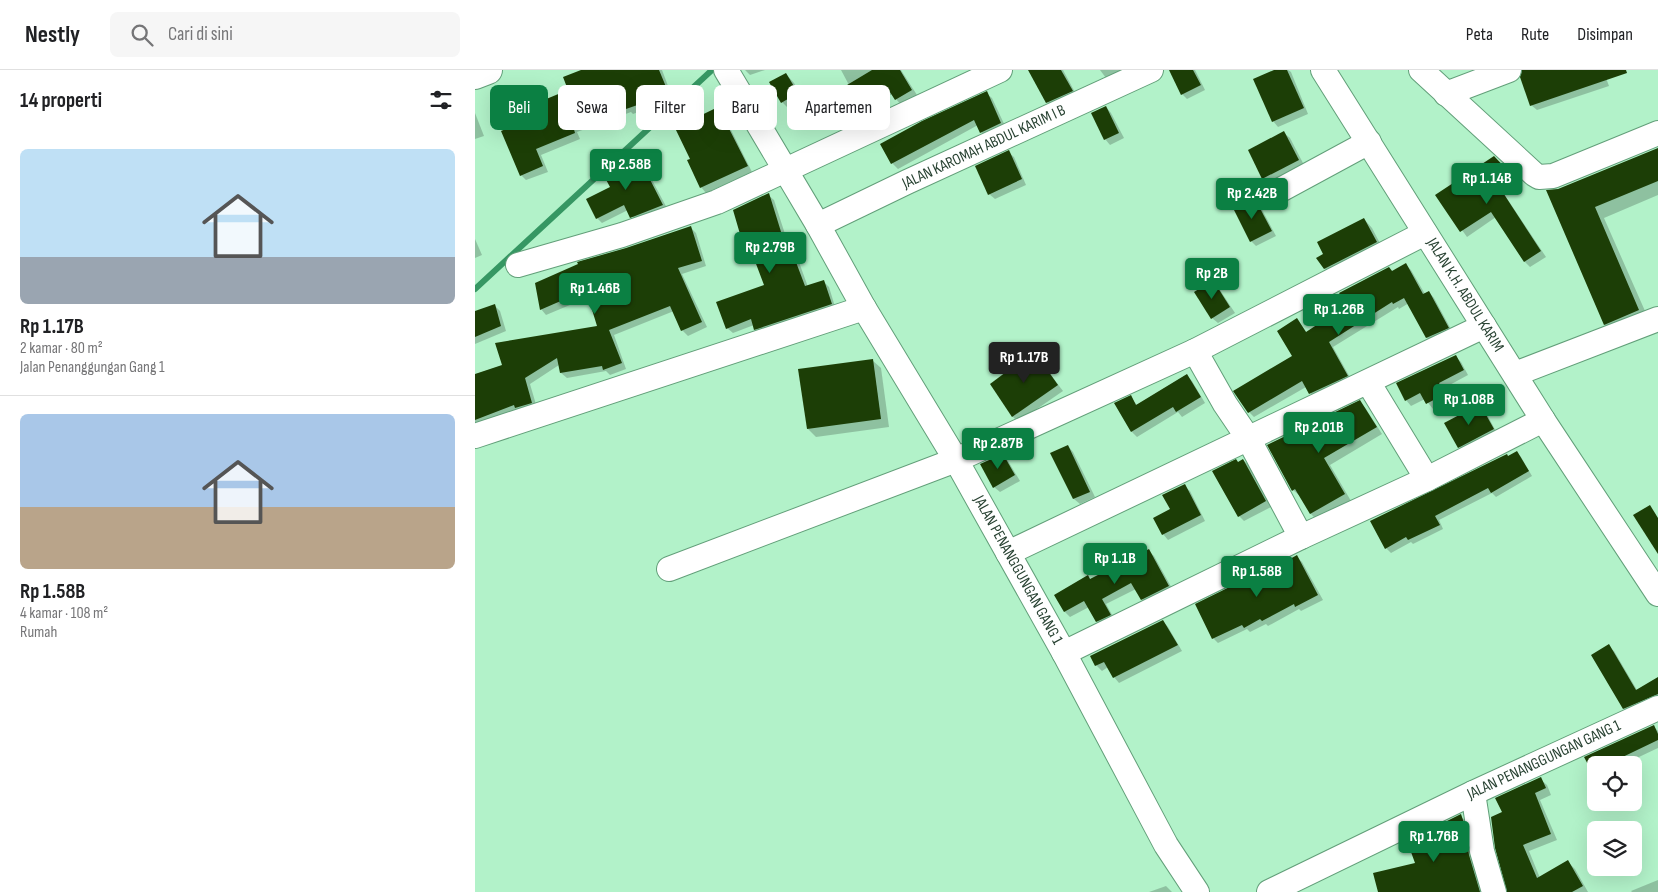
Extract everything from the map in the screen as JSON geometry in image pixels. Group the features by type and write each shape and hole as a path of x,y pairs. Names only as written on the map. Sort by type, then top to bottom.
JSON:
{"main road":[{"path":"475,75 489,70"}],"street":[{"name":"JALAN PENANGGUNGAN GANG 1","path":"725,70 818,226 864,308 957,460 1166,845 1197,892"},
{"path":"518,265 622,235 717,202 999,70"},
{"name":"JALAN KAROMAH ABDUL KARIM I B","path":"818,226 907,182 1151,70"},
{"name":"JALAN K.H. ABDUL KARIM","path":"1323,70 1543,420 1658,594"},
{"path":"1421,70 1445,94 1539,177 1553,176 1658,133"},
{"path":"1445,94 1509,70"},
{"path":"1273,194 1369,142"},
{"path":"669,569 957,460 1195,351 1425,233"},
{"path":"475,436 864,308"},
{"path":"1515,374 1658,319"},
{"path":"1008,553 1484,326"},
{"path":"1195,351 1225,404 1248,438 1301,537"},
{"path":"1369,382 1427,479"},
{"path":"1064,654 1301,537 1427,479 1543,420"},
{"name":"JALAN PENANGGUNGAN GANG 1","path":"1269,892 1473,793 1658,708"},
{"path":"1473,793 1482,851 1494,892"}],"building":[{"path":"581,70 659,70 665,85 636,85 636,106 626,109 626,85 566,85 563,77"},
{"path":"872,70 900,70 912,90 895,100 890,92 890,85 847,85"},
{"path":"1028,70 1061,70 1073,91 1046,103"},
{"path":"1169,70 1193,70 1201,85 1181,95"},
{"path":"1274,70 1287,70 1304,108 1272,122 1253,79"},
{"path":"1522,70 1626,70 1627,73 1530,106 1520,77"},
{"path":"786,73 793,85 787,85 787,99 781,103 777,96 777,85 771,85 769,82"},
{"path":"987,91 1001,123 980,133 974,120 891,164 880,144 922,121"},
{"path":"558,94 558,130 574,130 575,133 536,149 543,166 520,176 501,131 548,130 548,98"},
{"path":"1106,106 1119,133 1104,140 1091,113"},
{"path":"714,109 714,130 730,130 748,166 700,188 687,160 690,159 676,130 704,130 704,114"},
{"path":"1284,131 1299,160 1262,179 1248,150"},
{"path":"1658,148 1658,181 1595,207 1639,310 1604,325 1546,190 1558,189"},
{"path":"1009,150 1022,179 988,195 975,166"},
{"path":"638,156 663,205 630,218 624,205 596,219 586,199 610,187 603,174"},
{"path":"1494,156 1509,172 1496,182 1541,251 1524,262 1491,212 1460,232 1435,195"},
{"path":"769,193 782,235 785,233 805,286 824,280 832,304 754,330 751,319 726,329 716,302 764,285 744,232 740,234 733,210"},
{"path":"1254,197 1272,231 1250,242 1233,208"},
{"path":"1364,218 1377,242 1324,269 1316,258 1323,254 1317,242"},
{"path":"691,226 702,261 678,268 702,322 681,331 670,306 609,330 622,363 603,370 602,366 560,373 557,358 525,378 532,403 515,408 514,405 475,420 475,374 502,365 495,343 597,326 586,290 540,310 535,283 578,264 577,262"},
{"path":"1406,263 1423,294 1429,291 1449,328 1426,338 1404,298 1393,304 1392,302 1329,342 1348,376 1309,394 1302,381 1248,413 1233,391 1292,356 1277,331 1297,318 1306,332 1347,305 1339,293 1389,267 1392,271"},
{"path":"1213,280 1230,307 1211,319 1194,292"},
{"path":"495,304 501,326 475,337 475,311"},
{"path":"1034,351 1058,385 1012,417 990,384"},
{"path":"1456,355 1464,370 1439,383 1445,394 1426,404 1420,393 1405,401 1396,383"},
{"path":"873,359 881,419 807,429 798,369"},
{"path":"1187,374 1201,397 1176,412 1173,407 1131,432 1114,403 1131,395 1136,405"},
{"path":"1360,400 1377,427 1324,458 1345,494 1310,514 1295,489 1292,491 1267,445"},
{"path":"1480,404 1494,429 1458,448 1444,423"},
{"path":"1068,445 1090,492 1073,499 1050,453"},
{"path":"1517,451 1529,471 1491,493 1488,488 1435,516 1440,525 1408,540 1406,537 1385,549 1370,521 1507,454 1508,456"},
{"path":"1003,454 1015,475 993,488 980,464"},
{"path":"1236,459 1238,462 1243,459 1266,501 1238,517 1212,471"},
{"path":"1185,484 1201,515 1162,535 1153,518 1170,509 1162,495"},
{"path":"1650,505 1658,518 1658,554 1633,515"},
{"path":"1149,549 1169,586 1141,600 1131,583 1102,599 1111,615 1096,622 1084,601 1064,612 1054,595 1088,575 1090,579"},
{"path":"1297,555 1318,595 1295,607 1294,604 1262,621 1260,619 1244,628 1242,625 1212,639 1195,604 1268,568 1269,571"},
{"path":"1163,620 1178,645 1113,678 1104,662 1095,666 1090,656"},
{"path":"1609,644 1636,690 1658,677 1658,694 1623,709 1591,655"},
{"path":"1654,725 1658,734 1658,740 1625,756 1587,756 1587,763 1584,757"},
{"path":"1541,777 1546,788 1535,793 1551,834 1523,845 1537,878 1568,860 1583,886 1572,892 1507,892 1495,848 1491,817 1502,812 1495,798"},
{"path":"1461,814 1469,855 1480,892 1378,892 1373,873 1415,863 1407,841"}],"waterway":[{"path":"475,289 712,70"}]}
